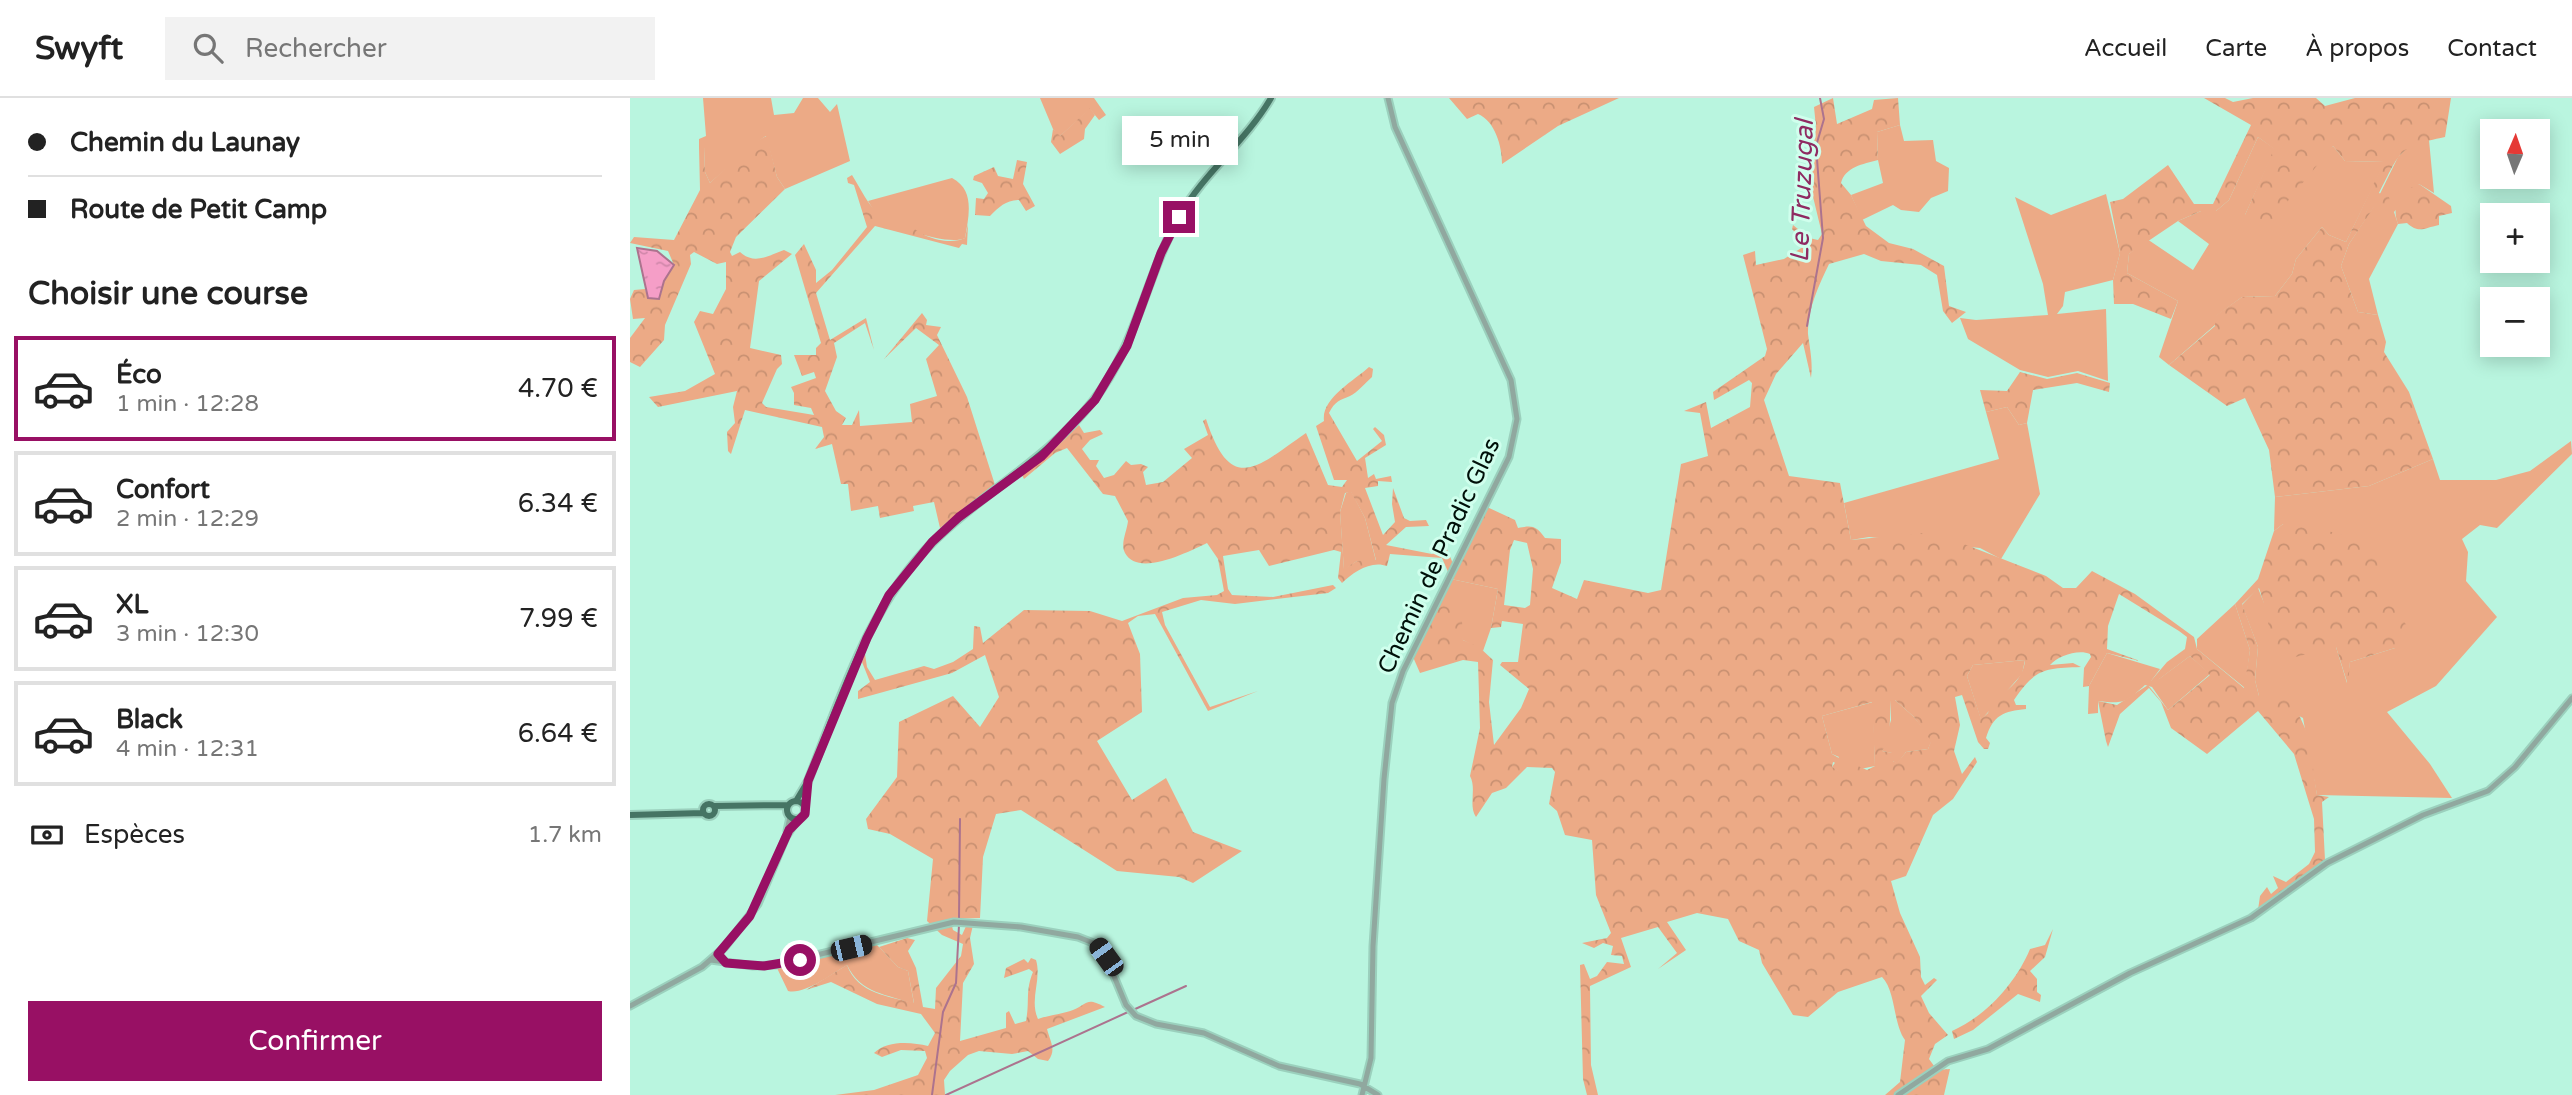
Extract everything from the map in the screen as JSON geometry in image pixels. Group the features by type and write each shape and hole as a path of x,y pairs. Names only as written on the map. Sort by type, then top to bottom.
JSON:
{"main road":[{"path":"790,814 808,781 867,638 889,595 932,542 959,517 1042,456 1095,400 1127,346 1166,242 1183,209 1246,134 1271,98"},
{"path":"630,815 684,814 703,810 709,816 714,808 771,804 790,814 805,814 808,781"},
{"path":"796,801 804,805"}],"street":[{"name":"Chemin de Pradic Glas","path":"1362,1095 1366,1088 1371,1058 1377,867 1392,704 1403,671 1509,457 1517,419 1511,380 1395,127 1388,98"},
{"path":"1898,1095 1948,1061 1975,1054 2007,1040 2082,997 2259,914 2327,863 2423,815 2488,792 2515,767 2572,698"},
{"path":"630,1006 711,960 725,947 758,904 786,837 790,814"},
{"path":"711,960 753,967 783,964 954,922 1057,933 1096,944 1106,957 1126,1005 1136,1016 1156,1024 1204,1033 1279,1066 1360,1084 1378,1095"},
{"path":"718,954 726,963"}],"green space":[{"path":"703,98 771,98 774,115 794,113 803,98 818,98 830,112 837,104 850,161 785,189 777,177 766,136 710,183 705,172 704,147 699,147 699,139 706,136"},
{"path":"1040,98 1094,98 1106,115 1099,120 1090,109 1059,137"},
{"path":"1449,98 1619,98 1558,126 1502,164 1499,142 1489,122 1478,114 1467,119"},
{"path":"1833,98 1837,124 1872,109 1874,100 1898,98 1900,125 1877,132 1878,160 1846,173 1841,183 1851,195 1866,226 1889,243 1913,249 1944,266 1949,306 1966,312 1952,323 1943,311 1937,275 1921,265 1881,261 1864,254 1829,264 1809,316 1811,378 1803,343 1776,374 1764,400 1789,476 1840,483 1851,540 1933,532 2046,576 2063,588 2076,588 2092,571 2135,594 2194,637 2197,649 2244,688 2250,650 2235,604 2258,579 2274,531 2283,524 2338,533 2392,558 2373,578 2410,630 2395,648 2350,662 2348,685 2336,647 2283,660 2271,635 2259,588 2242,604 2258,647 2255,680 2259,696 2288,690 2308,735 2317,795 2329,797 2322,802 2325,860 2258,910 2260,896 2267,887 2271,894 2278,888 2273,876 2286,882 2309,864 2315,852 2314,819 2294,754 2258,711 2207,754 2171,728 2161,702 2149,688 2120,714 2108,747 2106,741 2098,701 2117,705 2148,685 2168,710 2210,675 2190,656 2154,683 2150,682 2167,662 2185,649 2187,637 2179,631 2119,594 2108,626 2107,649 2140,661 2107,653 2089,686 2083,687 2084,668 2091,657 2090,654 2074,653 2058,659 2050,665 2073,663 2081,667 2049,670 2028,682 2014,700 2016,705 2026,705 2026,709 2011,711 1996,719 1986,738 1990,743 1988,749 1984,749 1978,742 1962,695 1955,697 1960,725 1954,751 1962,774 1975,757 1977,762 1953,799 1933,815 1906,876 1891,881 1900,913 1920,957 1921,977 1925,985 1934,978 1937,980 1921,996 1929,1013 1948,1035 1935,1044 1929,1059 1937,1070 1950,1069 1944,1095 1885,1095 1900,1082 1905,1040 1898,1025 1890,990 1882,977 1838,992 1808,1017 1793,1015 1762,963 1759,950 1739,941 1728,919 1697,913 1667,922 1686,950 1658,969 1677,953 1658,927 1621,938 1631,967 1590,986 1591,1065 1598,1095 1587,1095 1583,1079 1580,965 1584,964 1590,979 1597,976 1607,962 1624,964 1622,956 1611,955 1613,946 1603,943 1594,948 1582,943 1607,938 1611,933 1596,895 1592,840 1565,835 1557,811 1549,804 1555,772 1552,768 1527,767 1506,788 1492,793 1476,817 1470,776 1480,728 1478,662 1463,660 1420,673 1413,657 1442,597 1461,601 1463,640 1479,647 1493,660 1489,702 1494,745 1521,708 1529,689 1500,665 1502,662 1518,662 1523,624 1502,621 1501,627 1491,628 1498,589 1451,579 1487,507 1515,520 1518,528 1534,527 1545,538 1561,539 1561,562 1552,588 1577,599 1584,580 1648,593 1661,590 1681,464 1708,456 1700,413 1684,411 1706,402 1711,428 1750,407 1752,383 1749,380 1714,400 1713,392 1765,356 1767,349 1743,255 1755,251 1756,265 1784,259 1806,245 1792,229 1793,225 1809,238 1818,240 1822,234 1809,180 1816,127 1814,107","holes":["1514,540 1527,543 1533,569 1530,605 1525,608 1504,605 1510,550","2025,660 2018,679 2009,689 1992,699 1988,713 1981,719 1967,676 1973,665","1891,700 1895,700 1914,717 1931,741 1928,749 1906,752 1897,763 1893,761 1893,753 1882,751 1889,739","1872,702 1875,766 1867,770 1858,766 1841,772 1832,767 1833,762 1841,765 1844,761 1832,754 1822,716"]},
{"path":"2204,98 2225,98 2233,102 2253,98 2316,98 2325,106 2355,98 2451,98 2445,137 2409,148 2397,159 2379,193 2389,197 2392,208 2382,225 2374,207 2349,244 2341,266 2358,312 2378,315 2386,342 2384,352 2409,392 2433,459 2369,486 2275,497 2269,450 2245,398 2227,406 2169,365 2215,326 2215,316 2242,297 2275,296 2292,274 2296,259 2322,227 2329,235 2346,242 2384,162 2345,161 2333,146 2264,230 2245,215 2274,149 2258,137 2229,200 2216,211 2201,211 2178,221 2129,254 2127,273 2178,301 2171,319 2133,304 2114,304 2113,280 2120,253 2110,202 2123,199 2168,165 2194,204 2213,204 2251,125"},
{"path":"1090,108 1095,115 1085,129 1084,139 1060,154 1051,142 1053,129 1060,136"},
{"path":"1900,125 1904,141 1933,140 1936,161 1949,168 1948,191 1931,198 1919,212 1901,210 1893,205 1862,220 1851,195 1883,183 1878,160 1877,132"},
{"path":"767,136 777,177 785,189 736,237 730,252 732,256 740,252 756,259 784,250 792,254 759,281 750,348 781,355 782,364 777,369 762,403 766,407 814,415 811,408 794,405 791,387 816,378 814,372 802,376 794,355 816,355 816,348 821,343 795,255 804,244 816,270 816,283 832,270 867,227 854,185 848,183 847,178 852,175 868,202 881,216 889,221 909,223 927,236 951,241 965,238 968,224 967,245 962,244 959,248 875,226 816,293 830,340 866,318 874,350 865,323 834,343 837,357 825,391 836,411 846,418 842,425 852,425 859,410 860,426 912,422 910,404 937,396 926,359 939,345 916,328 884,359 922,313 927,320 926,325 941,327 937,335 967,397 995,485 940,528 934,502 913,506 914,511 880,518 878,506 851,511 848,484 841,484 832,444 815,449 824,437 822,427 745,410 731,454 728,451 727,432 735,423 733,407 737,391 658,407 649,397 685,391 715,374 694,322 700,311 713,314 726,289 726,262 717,264 694,252 690,255 691,264 665,325 664,340 640,367 630,362 630,338 645,318 633,319 630,299 634,290 645,289 648,298 661,294 664,280 674,265 668,251 630,243 634,237 674,240 700,190 699,147 704,146 705,172 710,183 743,151"},
{"path":"2258,137 2275,149 2245,215 2333,146 2345,161 2385,162 2346,242 2329,235 2322,227 2296,259 2292,274 2275,296 2242,297 2216,316 2215,325 2169,365 2159,357 2178,301 2127,273 2129,254 2147,239 2193,270 2209,244 2178,221 2201,211 2216,211 2229,200"},
{"path":"2429,140 2434,193 2419,184 2394,212 2398,224 2369,279 2378,315 2358,312 2341,266 2349,244 2374,206 2398,157 2411,144"},
{"path":"1017,160 1027,162 1023,184 1035,206 1026,211 1019,200 1014,200 990,216 975,215 976,198 984,199 988,193 982,183 973,180 974,176 994,167 998,176 1013,179"},
{"path":"952,178 964,189 969,204 965,238 936,238 899,226 879,216 868,201"},
{"path":"2419,184 2451,206 2452,213 2439,216 2439,225 2418,229 2407,223 2398,224 2398,200 2406,191"},
{"path":"2106,194 2120,253 2113,280 2065,292 2063,306 2057,314 2106,309 2108,381 2078,371 2048,377 2020,370 1968,339 1960,318 1976,320 2048,315 2043,284 2015,197 2051,215"},
{"path":"1369,367 1373,369 1372,377 1356,392 1336,403 1329,413 1357,461 1382,441 1373,429 1375,427 1384,435 1386,445 1365,458 1368,478 1374,474 1376,479 1391,476 1392,482 1378,481 1378,486 1365,488 1383,535 1395,522 1393,488 1404,518 1410,521 1426,520 1429,526 1406,527 1386,545 1432,554 1446,547 1454,566 1449,574 1442,558 1390,554 1387,566 1369,566 1357,571 1342,583 1338,578 1341,552 1334,550 1269,566 1259,550 1223,556 1228,589 1232,595 1273,597 1333,585 1336,588 1328,593 1235,604 1201,600 1162,612 1165,625 1210,707 1258,691 1208,711 1155,614 1138,616 1128,623 1140,654 1142,712 1097,741 1132,800 1166,778 1193,832 1242,851 1193,883 1179,877 1117,871 1021,810 996,814 983,857 980,918 950,919 953,930 962,935 967,924 973,925 970,938 974,964 963,983 960,1041 1006,1028 1006,1013 1009,1011 1015,1024 1026,1021 1029,985 1033,972 1029,969 1004,978 1006,968 1024,959 1028,963 1031,958 1036,960 1038,975 1035,1004 1038,1019 1069,1011 1088,1002 1105,1007 1047,1029 1052,1049 1048,1061 1038,1059 1028,1051 1012,1054 979,1051 968,1055 944,1080 945,1095 835,1095 874,1090 918,1075 927,1058 925,1051 901,1050 882,1057 874,1053 893,1044 928,1046 935,1033 921,1014 877,1004 831,982 806,990 847,965 852,975 866,988 884,996 914,1003 908,971 898,967 879,947 907,938 915,940 908,951 916,968 923,1007 935,1009 936,988 961,956 963,944 942,935 927,921 933,859 890,834 868,829 866,819 897,777 899,722 953,696 980,727 999,697 985,655 952,673 858,699 858,691 870,682 862,662 865,654 867,667 875,680 924,666 934,669 953,662 973,649 974,626 980,627 983,643 1024,610 1090,611 1122,621 1183,598 1217,595 1224,591 1218,559 1207,543 1152,563 1132,560 1125,553 1123,546 1128,521 1115,496 1103,494 1067,448 1055,453 1024,479 1022,475 1079,425 1084,433 1100,430 1103,434 1090,440 1082,449 1090,460 1099,460 1096,466 1104,478 1114,475 1126,461 1131,465 1141,464 1148,467 1143,472 1146,485 1163,482 1192,458 1184,449 1208,435 1203,421 1206,419 1215,443 1225,458 1236,466 1247,468 1273,456 1306,433 1328,485 1342,487 1347,480 1334,480 1316,426 1324,421 1324,413 1333,397","holes":["1351,492 1365,518 1376,560 1357,561 1344,569 1340,512 1345,493"]},
{"path":"2020,372 2047,379 2077,373 2110,383 2109,392 2077,383 2033,390 2027,423 2019,425 2007,407 1986,412 1980,390 2007,391"},
{"path":"2007,407 2019,425 2027,423 2040,494 2001,559 1980,548 1869,537 1851,540 1844,503 1999,459 1986,412"},
{"path":"2571,441 2572,454 2497,528 2480,525 2462,539 2468,552 2466,581 2497,617 2436,686 2387,712 2430,764 2452,798 2317,795 2303,718 2259,696 2255,680 2258,647 2242,605 2258,588 2266,608 2336,647 2347,683 2350,662 2395,648 2283,524 2274,531 2275,497 2369,486 2433,459 2440,480 2496,480 2530,471"},
{"path":"1351,491 1365,518 1376,561 1357,561 1344,570 1340,512 1346,493"},
{"path":"1451,579 1498,589 1491,628 1483,651 1463,640 1442,597"},
{"path":"2235,604 2250,650 2245,688 2197,649 2197,639"},
{"path":"2107,653 2160,669 2151,681 2159,679 2190,656 2210,674 2168,710 2152,687 2145,685 2124,701 2098,701 2098,713 2088,714 2089,686"},
{"path":"2025,660 2022,674 1981,720 1967,676 1973,665"},
{"path":"1891,700 1895,700 1914,717 1932,740 1928,749 1906,752 1897,764 1893,761 1892,753 1882,751 1891,720"},
{"path":"1873,702 1875,766 1841,773 1832,767 1839,757 1832,754 1822,716"},
{"path":"2053,929 2045,957 2030,971 2037,979 2040,1002 2018,994 1973,1030 1954,1039 1952,1031 1977,1017 1998,997 2017,974 2030,949 2045,945"},
{"path":"877,945 898,967 908,971 914,1004 867,987 853,975 847,965 818,983 795,991 788,991 777,968"}],"water":[{"path":"637,248 657,251 674,265 664,281 659,299 648,298"}],"waterway":[{"name":"Le Truzugal","path":"1807,326 1823,238 1816,146 1824,119 1820,98"},
{"path":"959,919 960,819"},
{"path":"932,1095 943,1012 956,983 959,925"},
{"path":"1133,1010 1186,986"},
{"path":"946,1095 1128,1012"}],"route":[{"path":"800,960 753,967 726,963 718,954 743,928 758,904 789,830 805,814 804,797 808,781 877,615 910,567 932,542 959,517 1057,443 1095,400 1127,346 1161,253 1179,217"}]}
